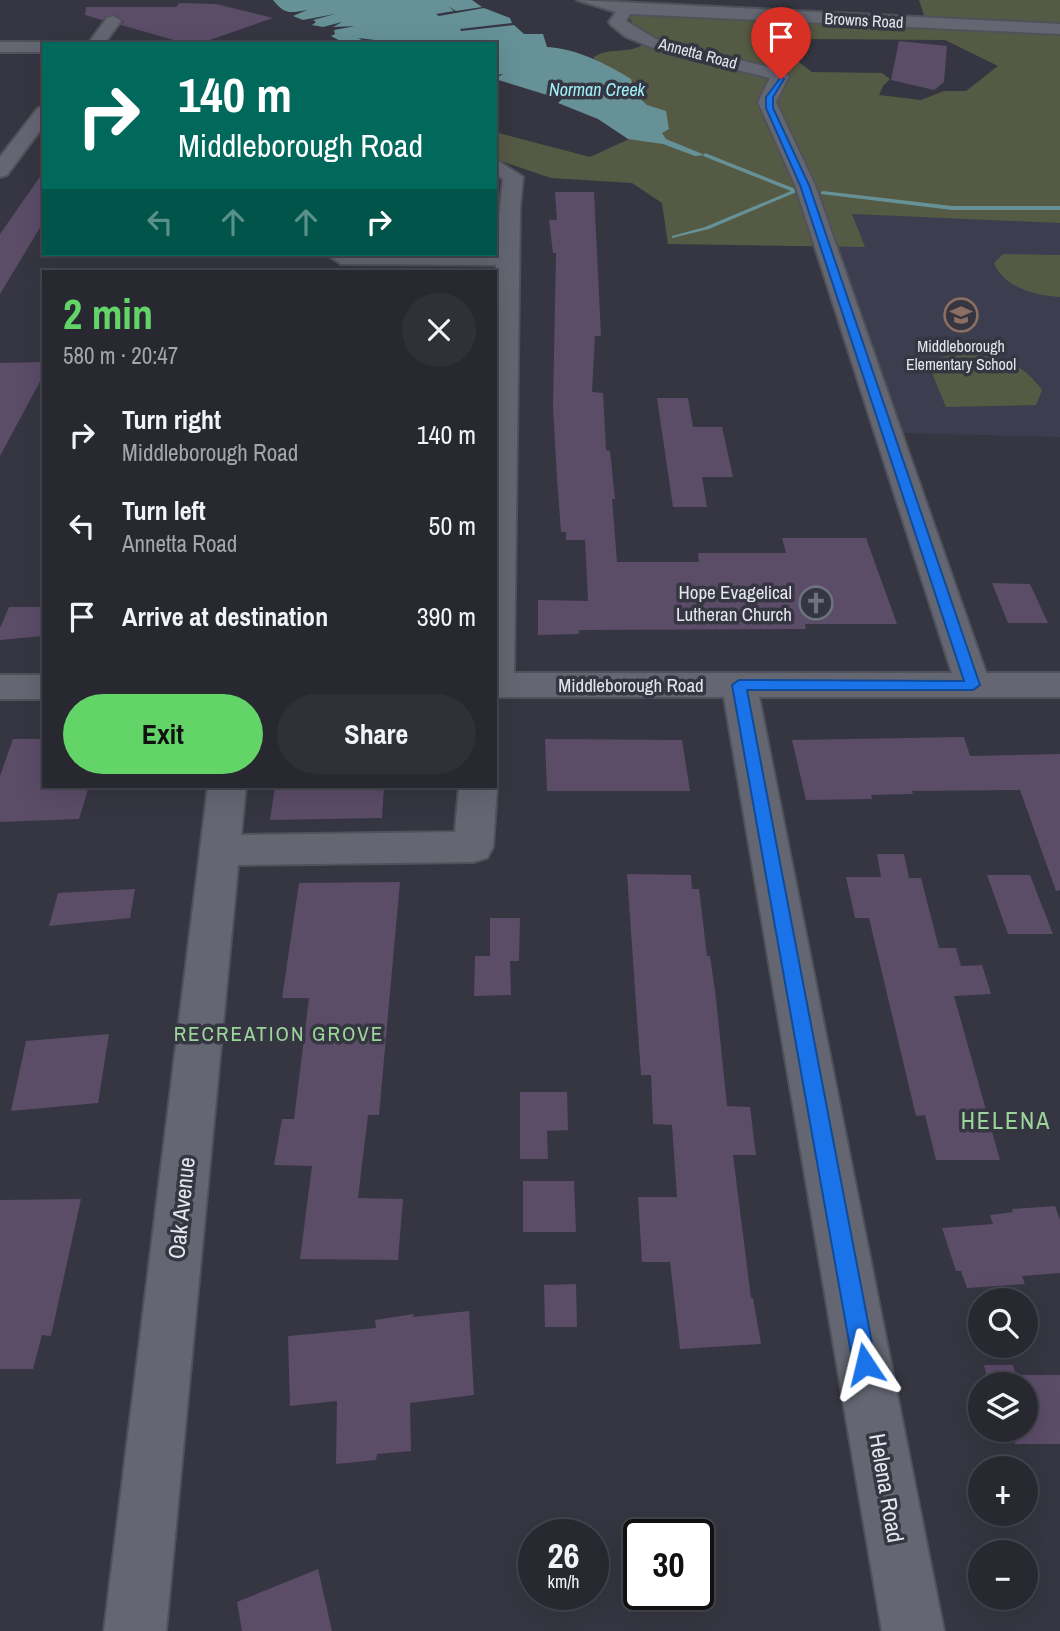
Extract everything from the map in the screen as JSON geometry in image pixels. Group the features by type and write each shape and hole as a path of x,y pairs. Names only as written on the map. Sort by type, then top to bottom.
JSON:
{"street":[{"name":"Browns Road","path":"585,0 625,9 1060,29"},
{"path":"779,0 863,4"},
{"name":"Annetta Road","path":"625,9 617,22 630,32 694,56 780,76 767,102 805,185 973,685"},
{"path":"97,42 113,21"},
{"path":"0,47 42,47"},
{"path":"0,171 42,116"},
{"path":"497,165 513,177 502,207 510,258 497,654"},
{"path":"341,257 510,258"},
{"name":"Middleborough Road","path":"497,685 1060,685"},
{"name":"Helena Road","path":"739,685 913,1631"},
{"path":"0,687 42,687"},
{"name":"Oak Avenue","path":"135,1631 227,788"},
{"path":"220,850 473,847 478,788"}],"shaded area":[{"path":"919,0 1060,0 1060,223 852,214 865,247 668,244 662,203 632,183 551,178 497,160 497,133 590,157 653,128 625,79 593,58 605,52 631,49 644,44 623,6 925,18","holes":["807,39 945,40 998,66 966,91 944,91 921,100 879,95 890,79 882,73 812,72 796,60"]},
{"name":"Middleborough Elementary School","path":"1060,166 1060,437 903,433 821,197"},
{"path":"1003,254 1060,255 1060,297 1021,289 1005,278 994,263"},
{"path":"960,353 996,358 1025,371 1042,390 1036,405 946,407 929,366 938,358"}],"water":[{"name":"Norman Creek","path":"273,0 472,0 482,7 456,11 448,6 454,11 436,14 439,16 484,8 510,18 512,23 460,29 461,31 514,25 524,34 543,34 547,47 580,54 611,68 631,79 632,83 625,85 647,105 666,111 669,129 662,133 666,139 705,155 695,156 663,144 628,139 598,119 558,103 568,93 560,99 497,80 503,74 497,75 497,42 366,42 375,40 358,38 362,40 342,42 331,36 335,34 334,30 355,26 333,27 342,22 323,27 312,25 316,22 313,20 335,14 303,20 293,16 307,10 288,12"}],"building":[{"path":"179,3 216,4 273,18 204,42 180,42 121,25 124,21 114,14 102,20 85,15 86,7 176,7"},
{"path":"899,41 947,46 944,82 934,90 891,80"},
{"path":"42,174 42,224 0,294 0,234"},
{"path":"555,192 594,192 601,336 595,336 592,392 603,393 606,450 610,451 615,499 612,499 617,562 699,562 698,553 786,553 782,538 866,538 897,624 805,624 806,629 579,630 579,634 538,635 538,600 588,601 585,540 566,540 566,532 561,532 553,407 556,253 553,253 549,220 557,220"},
{"path":"42,362 42,378 0,456 0,363"},
{"path":"657,398 688,398 693,427 722,427 733,477 702,477 707,507 673,507"},
{"path":"992,583 1030,584 1048,623 1008,623"},
{"path":"9,607 42,607 42,636 0,640 0,628"},
{"path":"964,737 970,756 1060,754 1060,890 1056,891 1020,790 912,791 913,794 871,795 872,799 806,800 792,740"},
{"path":"13,739 42,739 42,788 88,788 79,819 0,822 0,776"},
{"path":"545,739 682,740 690,791 547,791"},
{"path":"275,788 384,788 382,818 270,820"},
{"path":"877,854 904,854 909,878 921,878 939,948 956,948 961,966 982,965 991,994 954,996 1000,1160 936,1160 925,1115 916,1116 869,918 855,918 846,877 881,877"},
{"path":"627,874 691,875 692,889 699,889 707,956 710,956 716,998 727,1106 750,1107 756,1155 733,1155 751,1298 761,1344 680,1349 670,1262 642,1262 638,1197 677,1197 672,1125 653,1124 651,1075 641,1075"},
{"path":"987,875 1030,875 1053,934 1008,934"},
{"path":"400,882 379,1115 368,1115 358,1198 403,1199 398,1260 300,1259 312,1166 274,1165 282,1119 294,1119 309,998 282,998 299,883"},
{"path":"135,889 130,918 49,926 58,893"},
{"path":"490,918 520,918 519,961 510,961 511,995 474,996 475,956 490,956"},
{"path":"109,1034 98,1103 11,1111 26,1041"},
{"path":"520,1092 567,1092 568,1130 547,1131 548,1159 520,1159"},
{"path":"523,1181 574,1181 576,1232 523,1232"},
{"path":"81,1199 51,1336 42,1335 33,1369 0,1369 0,1200"},
{"path":"1055,1206 1060,1220 1060,1273 1022,1276 1025,1284 967,1288 961,1271 956,1271 942,1228 993,1224 990,1215 1013,1212 1012,1209"},
{"path":"576,1284 577,1327 545,1327 544,1285"},
{"path":"469,1311 474,1395 410,1403 411,1451 377,1454 376,1460 336,1464 337,1401 290,1406 288,1336 376,1328 375,1320 414,1314 413,1317"},
{"path":"984,1365 1013,1365 1015,1372 986,1372"},
{"path":"1038,1375 1060,1375 1060,1444 1014,1442 1038,1442"},
{"path":"318,1569 332,1631 242,1631 237,1602"}],"waterway":[{"path":"674,237 707,228 796,191 705,155"},
{"path":"823,193 952,208 1060,208"}],"place":[{"name":"Middleborough Elementary School","path":"961,315"},
{"name":"Hope Evagelical Lutheran Church","path":"816,603"}],"district":[{"name":"RECREATION GROVE","path":"279,1033"},
{"name":"HELENA","path":"1006,1120"}],"route":[{"path":"781,79 767,102 805,185 973,685 739,685 865,1364"}]}
